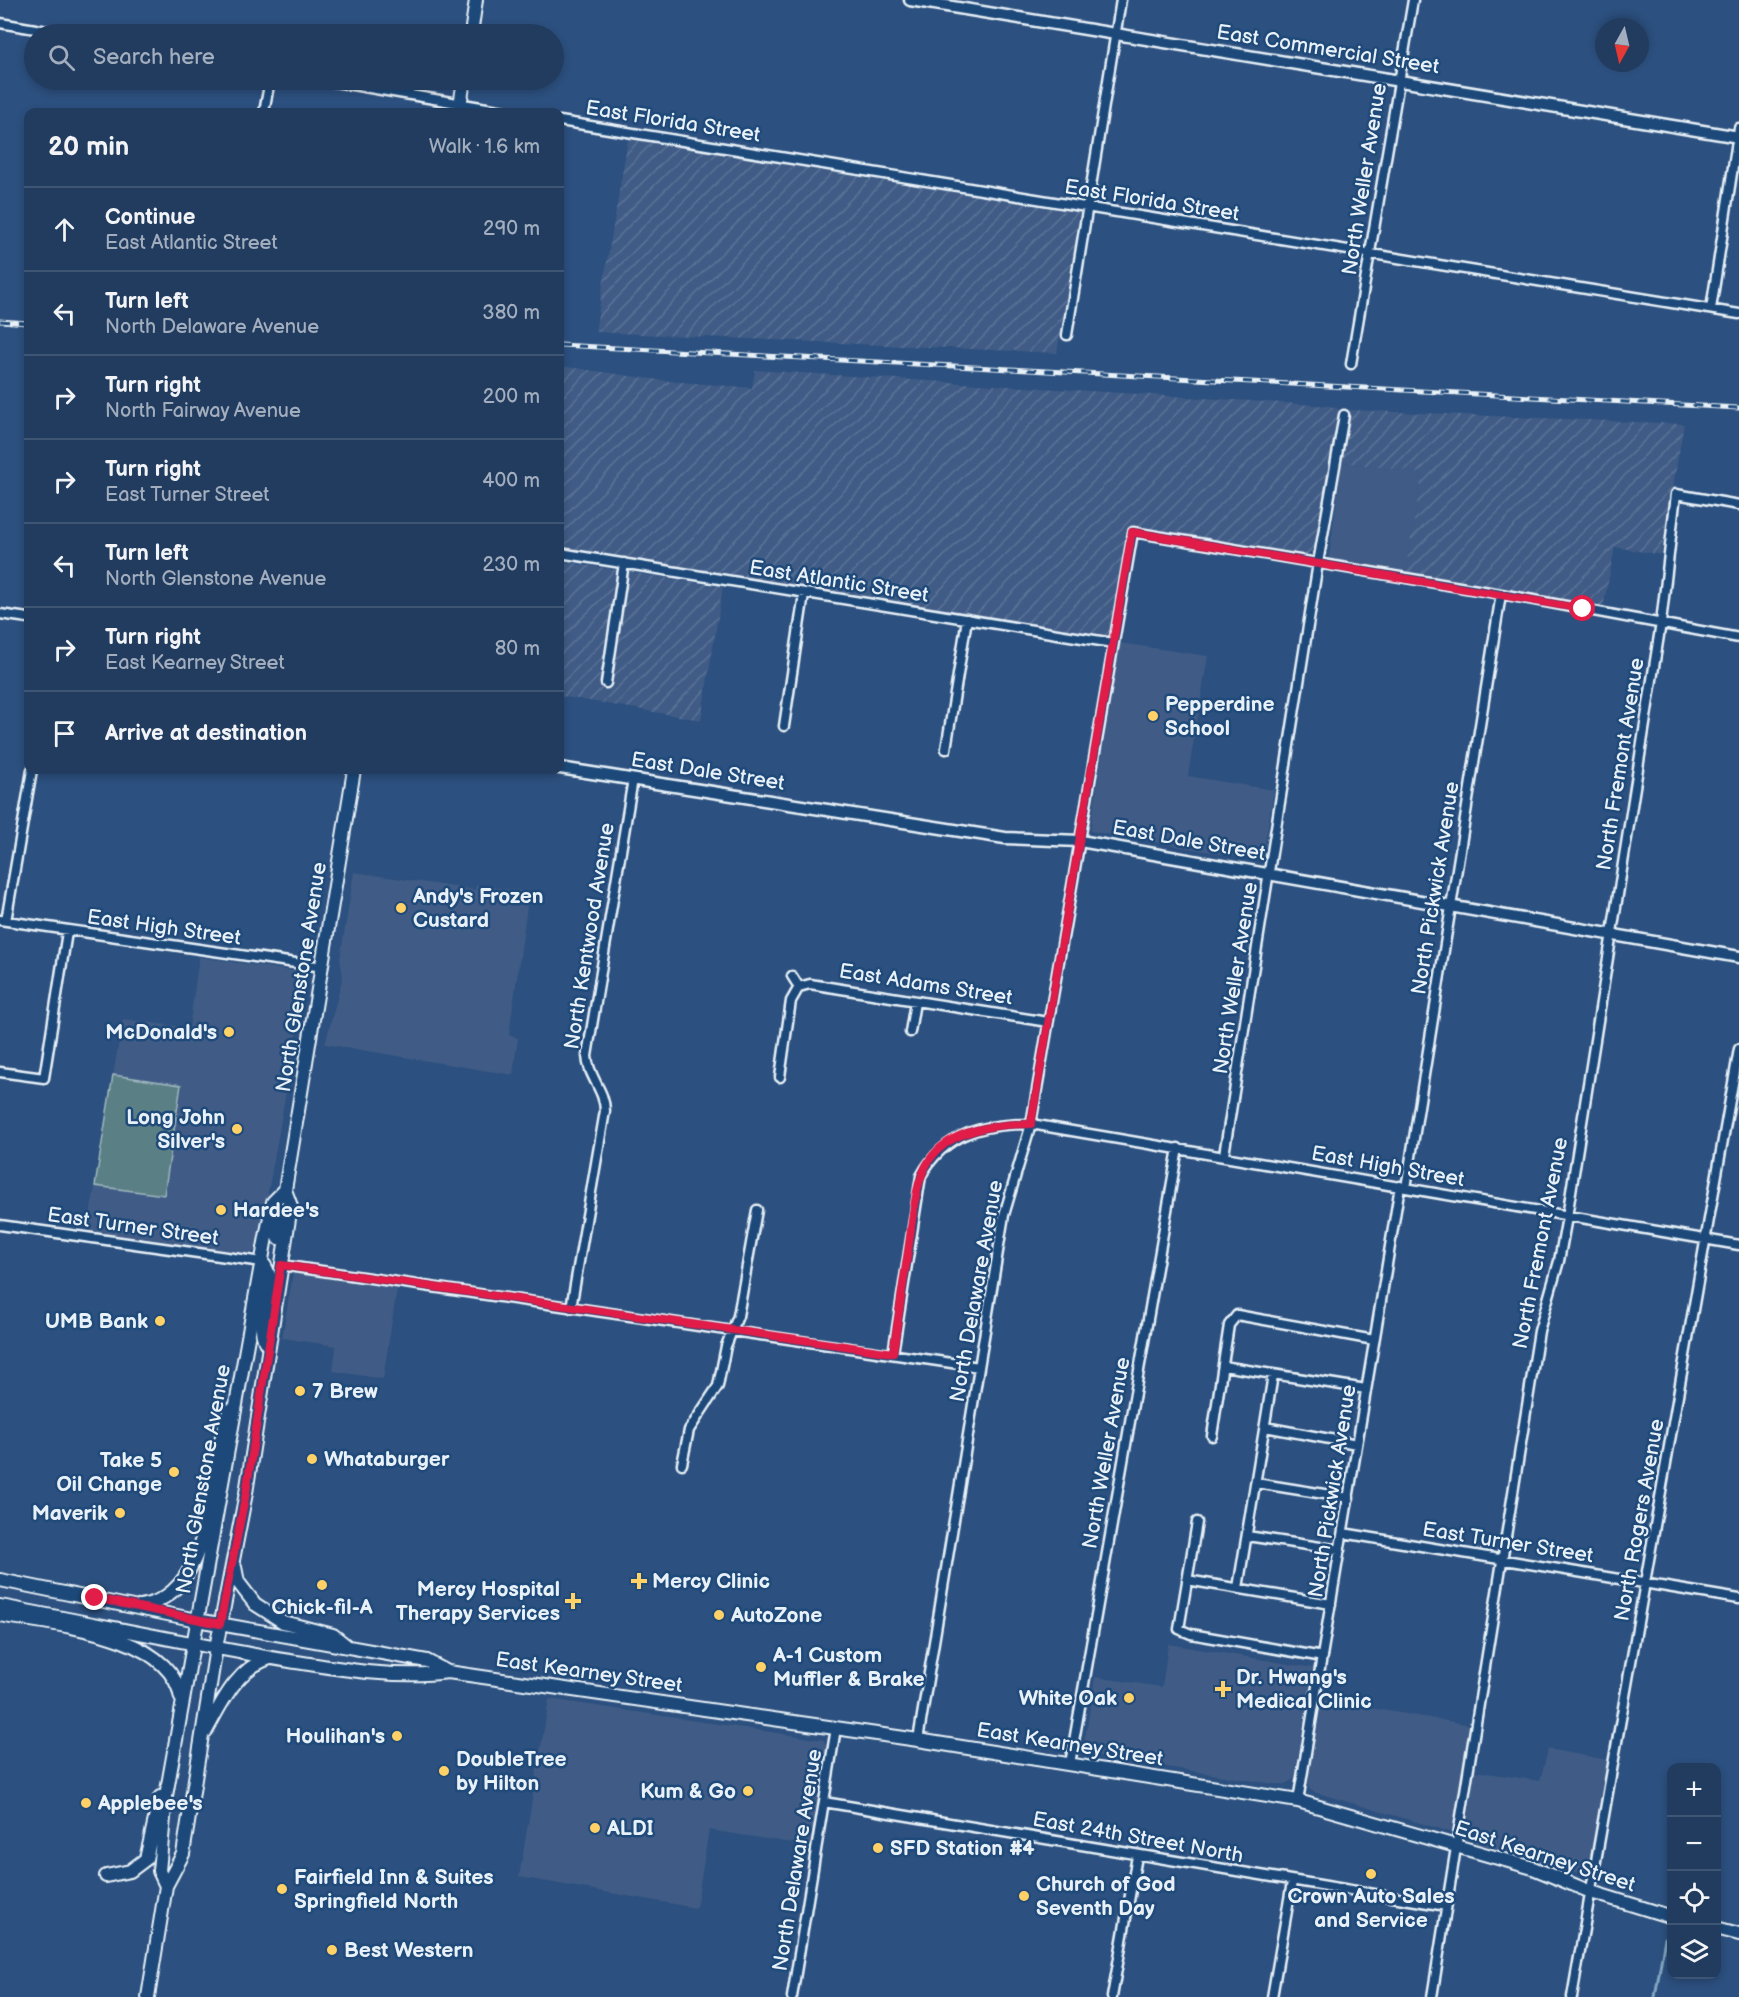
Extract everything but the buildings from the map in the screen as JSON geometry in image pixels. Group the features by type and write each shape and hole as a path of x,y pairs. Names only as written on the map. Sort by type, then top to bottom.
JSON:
{"main road":[{"path":"472,24 476,0"},
{"path":"460,108 463,90"},
{"name":"North Glenstone Avenue","path":"148,1997 166,1886 183,1854 220,1624 235,1551 291,1206 285,1190 353,774"},
{"path":"281,1265 276,1256 280,1216 273,1202 285,1190"},
{"name":"North Glenstone Avenue","path":"166,1886 159,1871 171,1768 273,1202"},
{"path":"262,1262 269,1277 261,1333 268,1346"},
{"path":"137,1607 153,1604 164,1598 180,1582 199,1553 222,1430 240,1387"},
{"path":"235,1551 238,1582 255,1604 283,1622 333,1635 349,1648"},
{"name":"East Kearney Street","path":"0,1580 197,1620 427,1661 448,1672"},
{"name":"East Kearney Street","path":"0,1606 270,1658 399,1675 448,1672 918,1740 1298,1800 1533,1868 1591,1892 1667,1916"},
{"path":"0,1615 101,1634 131,1643 153,1658 173,1678 178,1686 183,1705"},
{"path":"201,1739 236,1682 255,1664 270,1658"},
{"path":"106,1876 130,1871 146,1859 157,1806 171,1768"},
{"path":"1721,1929 1739,1934"}],"street":[{"name":"East Commercial Street","path":"910,0 1738,134"},
{"path":"1067,335 1121,0"},
{"name":"North Weller Avenue","path":"1352,364 1413,0"},
{"path":"0,23 24,27"},
{"path":"265,108 268,90"},
{"path":"372,90 460,108"},
{"name":"East Florida Street","path":"564,122 1739,314"},
{"path":"1711,309 1738,134"},
{"name":"North Weller Avenue","path":"1224,1155 1317,563 1344,415"},
{"name":"North Fremont Avenue","path":"1432,1997 1539,1331 1559,1261 1567,1217 1661,623 1676,494 1739,505"},
{"name":"North Delaware Avenue","path":"918,1740 1004,1215 1031,1124 1132,532 1317,563"},
{"name":"East Atlantic Street","path":"564,554 1113,642"},
{"path":"606,683 624,563"},
{"path":"1317,563 1739,638"},
{"path":"784,726 804,594"},
{"name":"North Pickwick Avenue","path":"1298,1800 1501,594"},
{"path":"0,614 24,617"},
{"path":"946,749 967,620"},
{"name":"East Dale Street","path":"564,769 1005,838 1080,841 1739,957"},
{"path":"3,921 31,774"},
{"name":"North Kentwood Avenue","path":"571,1308 605,1111 602,1095 590,1076 587,1056 633,779"},
{"name":"East High Street","path":"3,921 323,968"},
{"path":"0,1072 44,1078 67,932"},
{"path":"780,1077 791,1001 799,987 792,976"},
{"name":"East Adams Street","path":"799,987 810,984 1048,1022"},
{"path":"910,1032 915,1002"},
{"name":"North Rogers Avenue","path":"1572,1997 1647,1582 1739,1049"},
{"name":"East High Street","path":"893,1353 921,1176 931,1158 968,1132 1003,1124 1031,1124 1224,1155 1567,1217 1739,1245"},
{"name":"North Weller Avenue","path":"1070,1764 1178,1148"},
{"path":"682,1464 686,1437 696,1417 716,1392 726,1346 738,1316 757,1210"},
{"name":"East Turner Street","path":"0,1225 262,1262"},
{"path":"281,1265 979,1367"},
{"path":"1212,1436 1229,1325 1237,1314 1374,1340"},
{"path":"1222,1366 1366,1389"},
{"path":"1238,1588 1273,1375"},
{"path":"1265,1427 1357,1444"},
{"path":"1256,1483 1348,1497"},
{"path":"1197,1522 1179,1629 1183,1632 1323,1657"},
{"name":"East Turner Street","path":"1343,1533 1739,1599"},
{"path":"1247,1536 1340,1550"},
{"path":"1187,1580 1331,1604"},
{"name":"North Delaware Avenue","path":"792,1997 837,1728"},
{"name":"East 24th Street North","path":"824,1802 1446,1906"},
{"path":"1112,1997 1137,1856"},
{"path":"1272,1997 1292,1882"}],"shaded area":[{"path":"628,139 1081,213 1057,353 595,332"},
{"path":"564,367 659,380 752,388 755,370 1331,406 1340,410 1314,552 1304,555 1127,528 1110,630 1107,635 1101,636 564,549"},
{"path":"1350,410 1684,424 1661,555 1615,547 1603,608 1405,573 1422,474 1342,462"},
{"path":"1342,462 1422,474 1405,573 1332,559 1329,556"},
{"path":"564,562 723,587 701,720 564,697"},
{"name":"Pepperdine School","path":"1120,643 1208,656 1188,776 1274,790 1262,861 1090,831"},
{"path":"354,872 475,890 476,885 529,892 509,1035 518,1038 513,1075 325,1044 343,976 340,959"},
{"path":"199,957 300,972 306,980 259,1244 252,1254 87,1232 95,1186 163,1195 181,1085 113,1075 123,1019 189,1028"},
{"path":"293,1273 397,1289 383,1379 333,1371 336,1346 282,1338"},
{"path":"1168,1644 1313,1668 1294,1779 1285,1784 1273,1784 1086,1754 1083,1751 1095,1677 1162,1687"},
{"path":"549,1699 824,1740 828,1752 811,1846 709,1830 696,1908 519,1877"},
{"path":"1322,1700 1472,1725 1454,1833 1309,1789 1308,1777"},
{"path":"1548,1749 1608,1760 1588,1876 1470,1841 1466,1835 1475,1771 1540,1781"}],"green space":[{"path":"113,1075 181,1085 164,1195 95,1186"}],"waterway":[{"path":"1655,1997 1665,1938"}],"railway":[{"path":"0,321 24,323"},
{"path":"564,345 1739,408"}],"place":[{"name":"Pepperdine School","path":"1153,716"},
{"name":"Andy's Frozen Custard","path":"401,908"},
{"name":"McDonald's","path":"229,1032"},
{"name":"Long John Silver's","path":"237,1129"},
{"name":"Hardee's","path":"221,1210"},
{"name":"UMB Bank","path":"160,1321"},
{"name":"7 Brew","path":"300,1391"},
{"name":"Whataburger","path":"312,1459"},
{"name":"Take 5 Oil Change","path":"174,1472"},
{"name":"Maverik","path":"120,1513"},
{"name":"Mercy Clinic","path":"639,1581"},
{"name":"Chick-fil-A","path":"322,1585"},
{"name":"Mercy Hospital Therapy Services","path":"573,1601"},
{"name":"AutoZone","path":"719,1615"},
{"name":"A-1 Custom Muffler & Brake","path":"761,1667"},
{"name":"Dr. Hwang's Medical Clinic","path":"1223,1689"},
{"name":"White Oak","path":"1129,1698"},
{"name":"Houlihan's","path":"397,1736"},
{"name":"DoubleTree by Hilton","path":"444,1771"},
{"name":"Kum & Go","path":"748,1791"},
{"name":"Applebee's","path":"86,1803"},
{"name":"ALDI","path":"595,1828"},
{"name":"SFD Station #4","path":"878,1848"},
{"name":"Crown Auto Sales and Service","path":"1371,1874"},
{"name":"Fairfield Inn & Suites Springfield North","path":"282,1889"},
{"name":"Church of God Seventh Day","path":"1024,1896"},
{"name":"Best Western","path":"332,1950"}],"route":[{"path":"95,1598 220,1624 246,1493 281,1265 893,1353 915,1205 921,1176 931,1158 939,1150 968,1132 1003,1124 1031,1124 1132,532 1583,609"}]}
